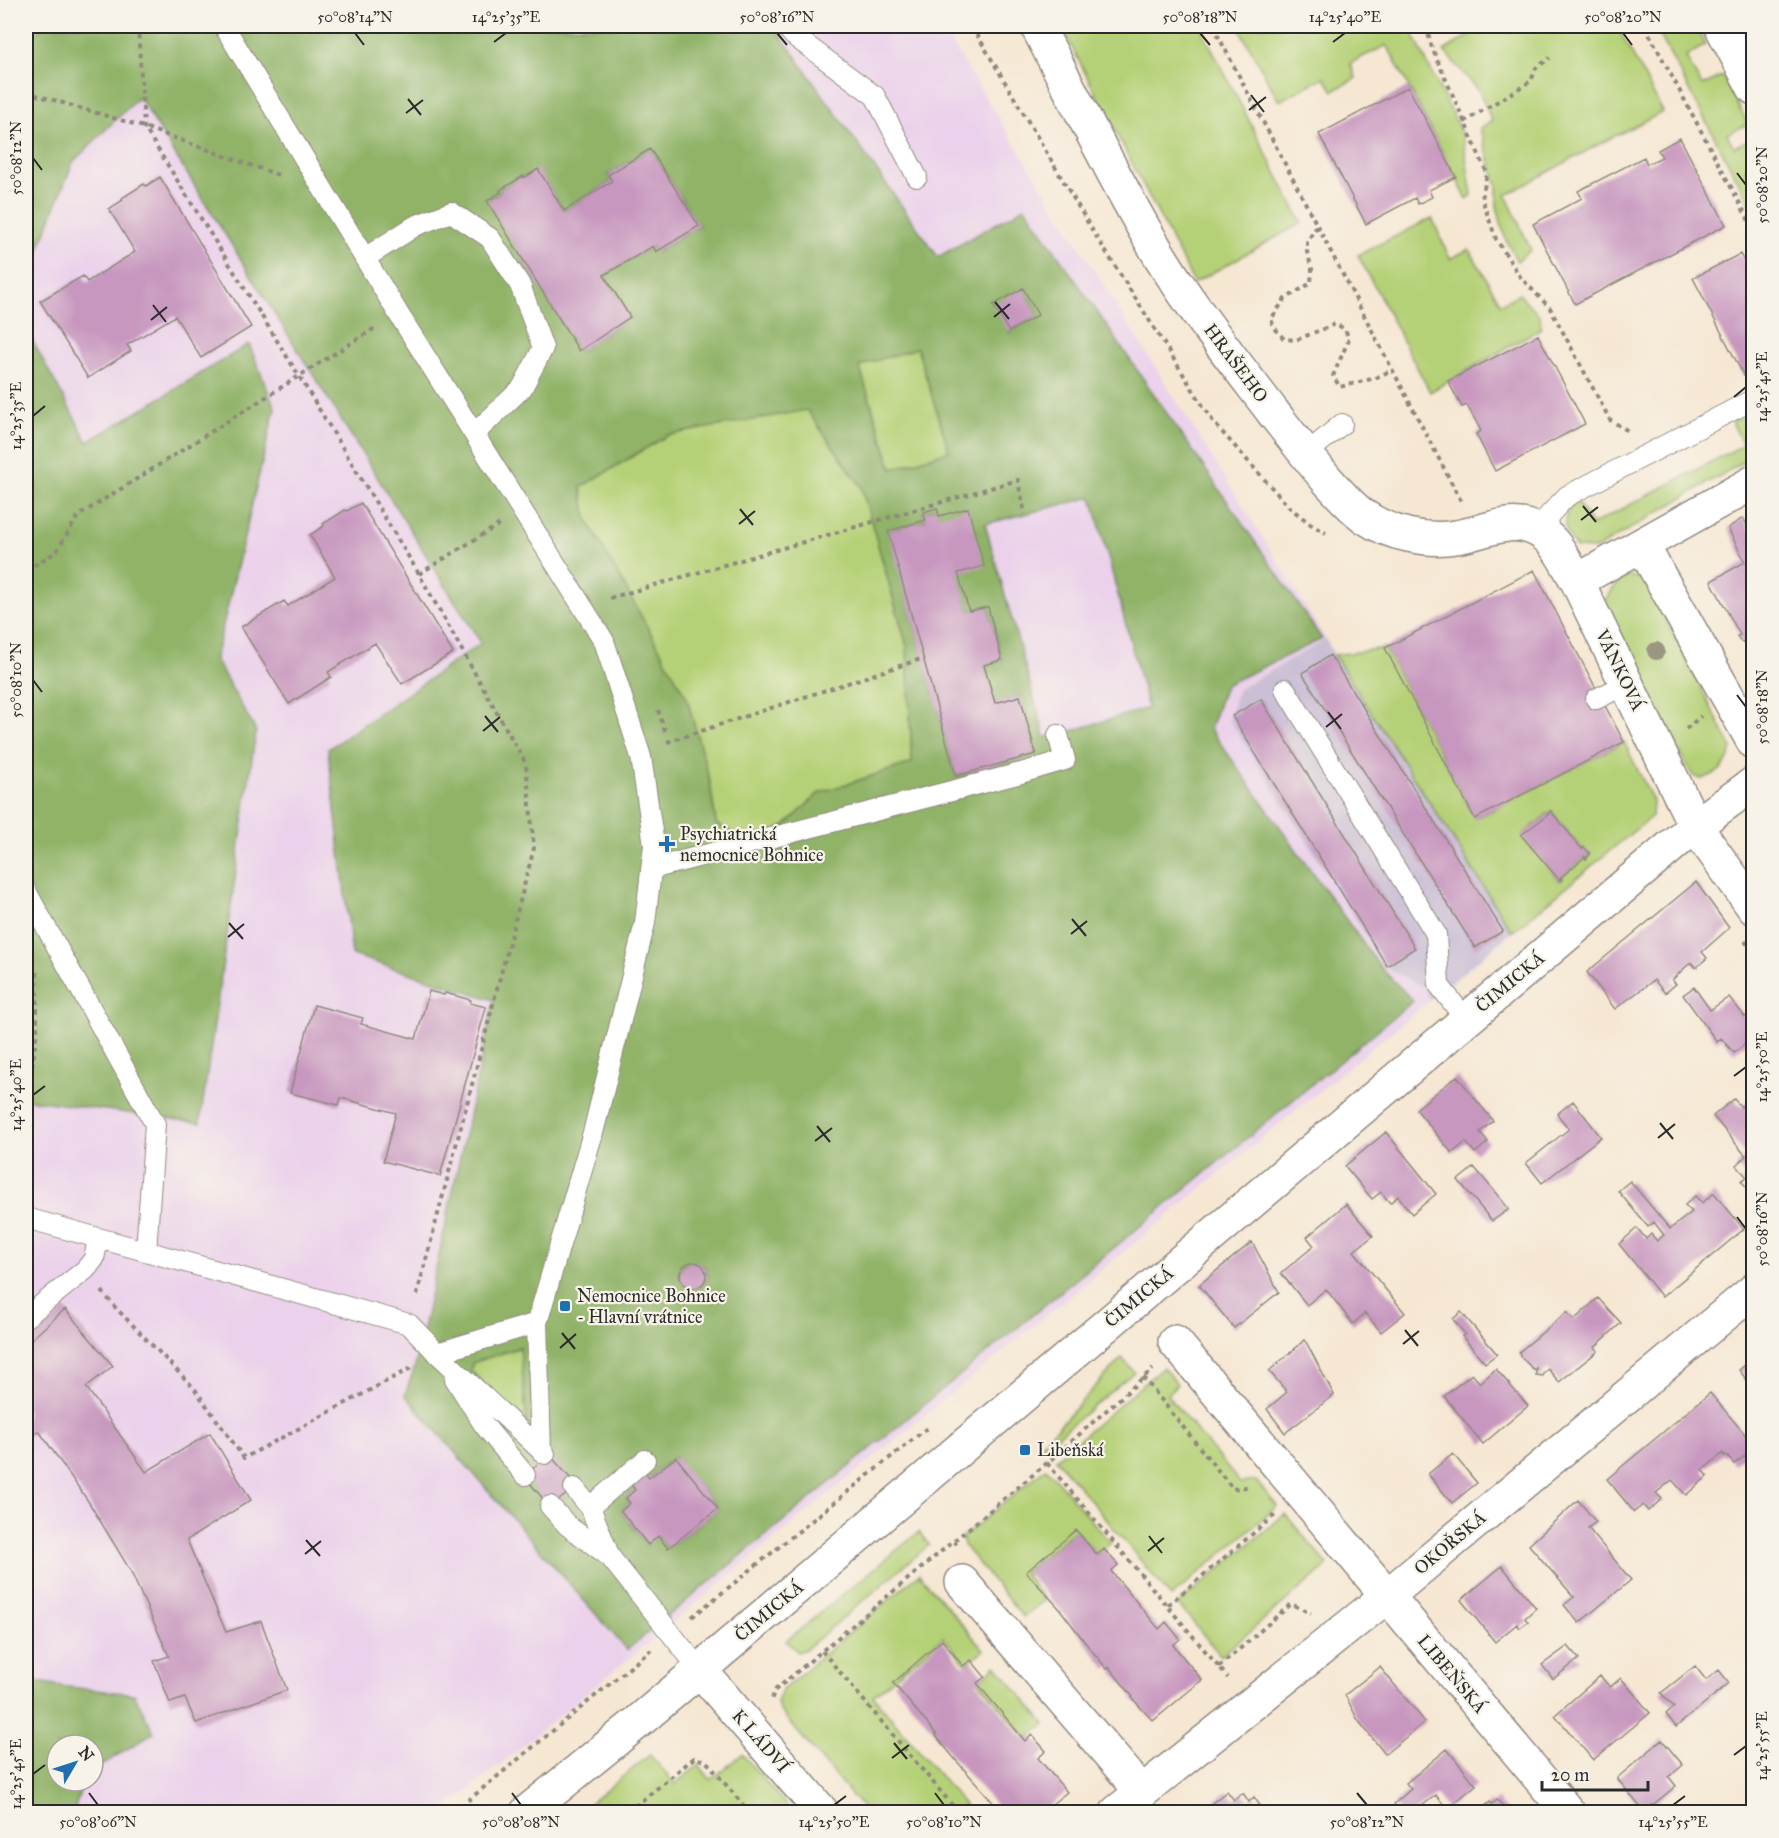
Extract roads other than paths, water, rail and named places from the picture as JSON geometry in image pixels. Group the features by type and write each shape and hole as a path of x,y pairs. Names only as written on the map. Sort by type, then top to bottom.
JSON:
{"street":[{"name":"HRAŠEHO","path":"1037,26 1148,235 1205,323 1305,455 1346,501 1365,517 1386,528 1410,535 1454,538 1514,524 1527,526 1547,537"},
{"path":"1721,26 1754,88"},
{"path":"1577,581 1754,482"},
{"name":"VÁNKOVÁ","path":"1547,537 1561,554 1577,581 1695,825 1754,908"},
{"path":"1642,545 1754,744"},
{"name":"ČIMICKÁ","path":"527,1812 700,1670 1695,825 1754,783"},
{"name":"OKOŘSKÁ","path":"1117,1812 1387,1596 1754,1290"},
{"name":"LIBEŇSKÁ","path":"1177,1344 1568,1812"},
{"path":"962,1582 1142,1792"},
{"name":"K LÁDVÍ","path":"700,1670 822,1812"}],"lane":[{"path":"26,1218 409,1324 544,1453 537,1323 594,1129 645,923 654,845 641,757 604,641 398,313 224,26"},
{"path":"785,26 794,36 874,96 917,177"},
{"path":"365,258 415,226 451,212 490,238 520,285 543,348 522,388 474,434"},
{"path":"1547,537 1548,516 1567,496 1754,399"},
{"path":"1305,455 1342,424"},
{"path":"1596,699 1627,684"},
{"path":"1285,689 1436,934 1439,985 1466,1020"},
{"path":"651,869 1065,760 1058,735"},
{"path":"26,891 155,1124 146,1251"},
{"path":"26,1317 85,1270 94,1259 98,1238"},
{"path":"438,1354 537,1323"},
{"path":"438,1354 484,1425 525,1475"},
{"path":"590,1507 645,1460"},
{"path":"574,1488 590,1507 610,1557"},
{"path":"550,1506 568,1526 610,1557 700,1670"}],"place":[{"name":"Psychiatrická nemocnice Bohnice","path":"667,844"},
{"name":"Nemocnice Bohnice - Hlavní vrátnice","path":"565,1306"},
{"name":"Libeňská","path":"1025,1450"}]}
